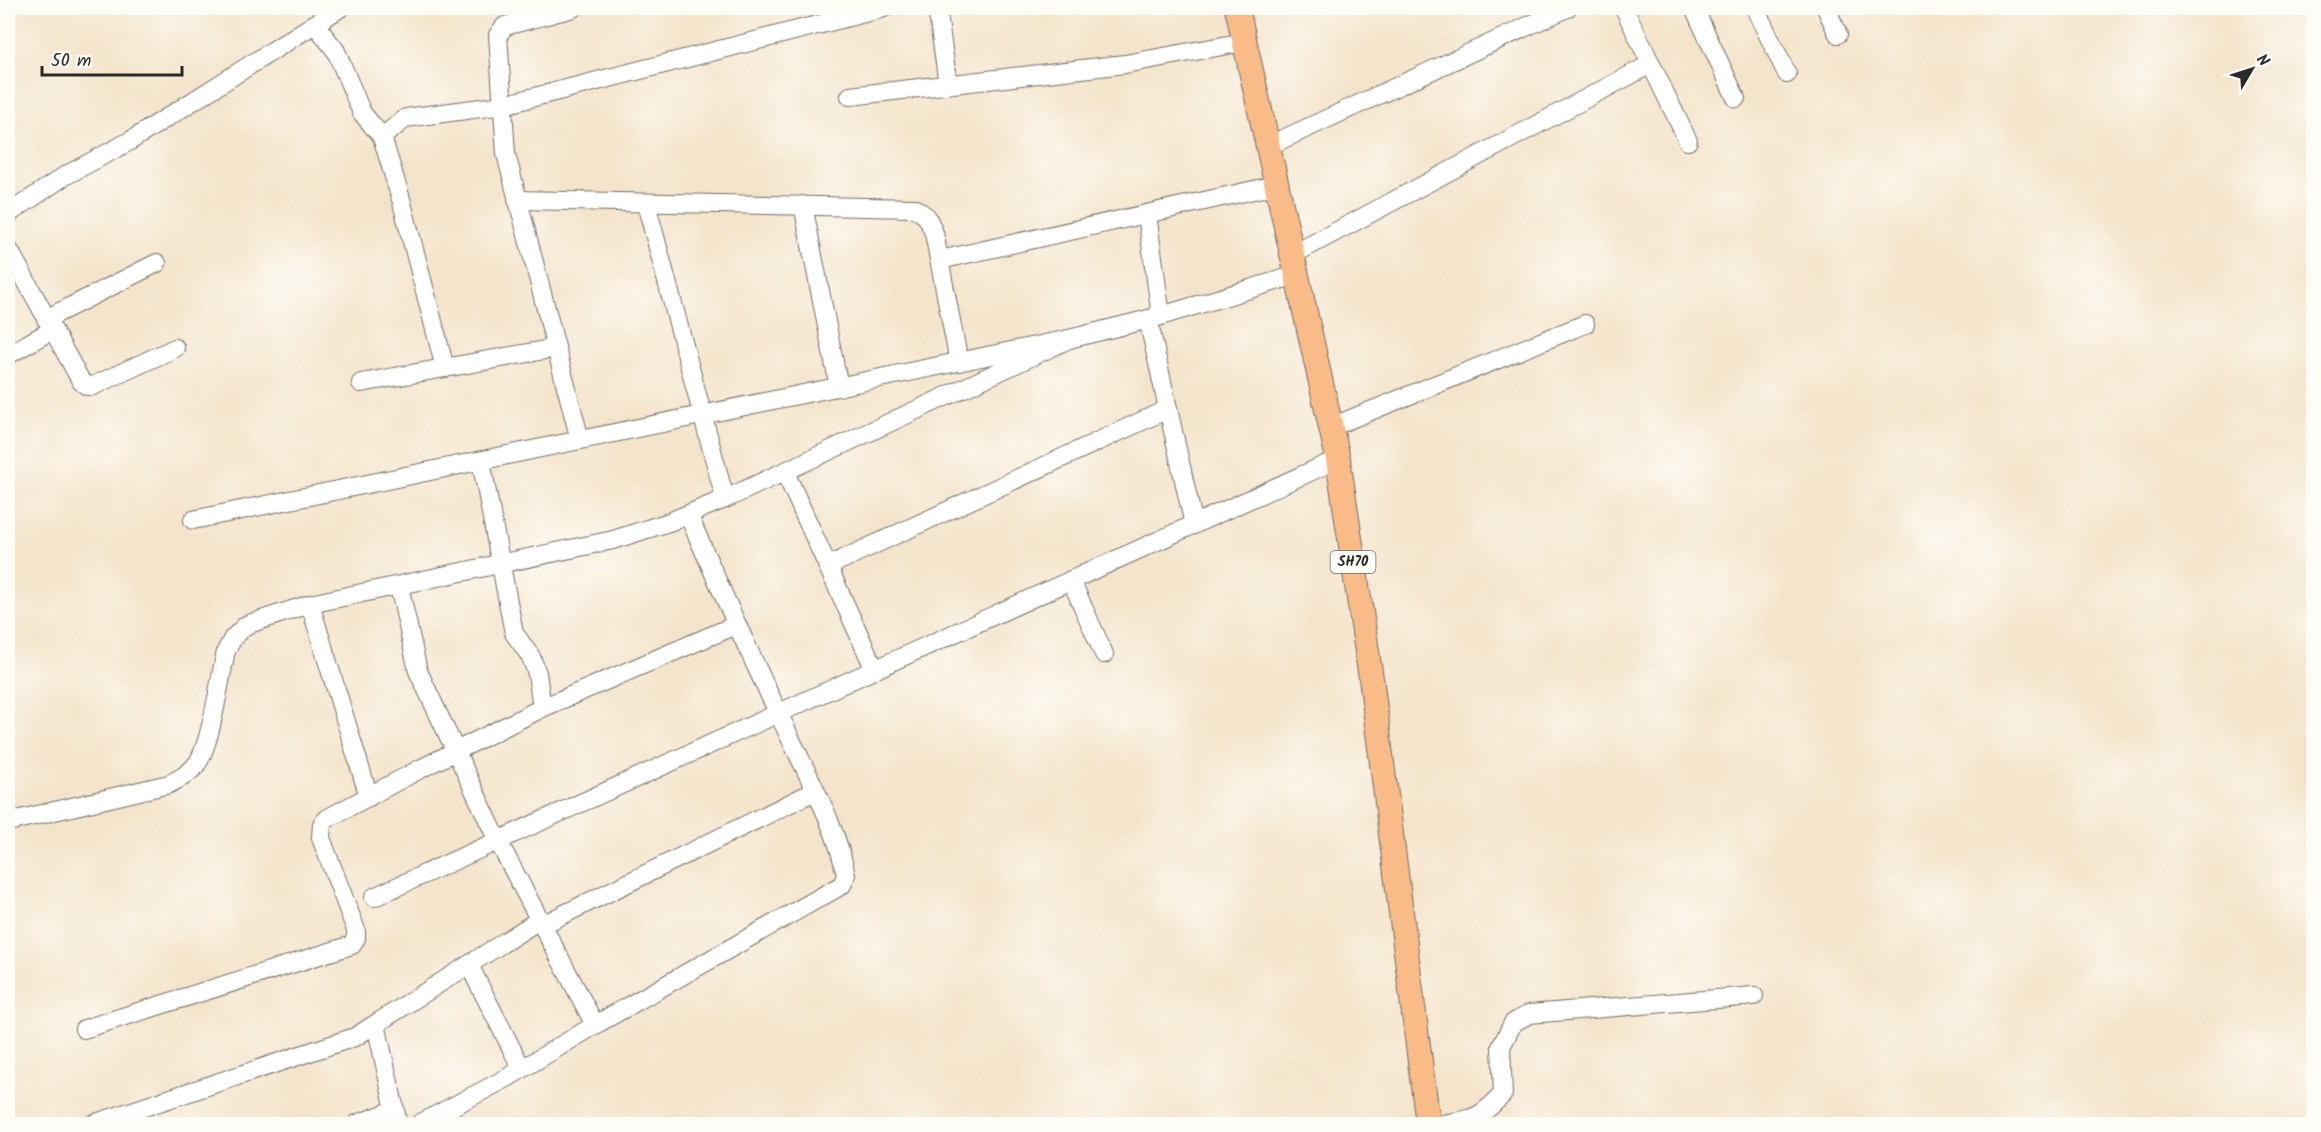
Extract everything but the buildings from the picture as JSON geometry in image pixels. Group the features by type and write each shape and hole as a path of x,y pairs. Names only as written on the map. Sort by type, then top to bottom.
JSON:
{"main road":[{"name":"SH70","path":"1237,8 1338,459 1373,697 1428,1125"}],"street":[{"path":"8,214 63,177 130,141 340,8"},
{"path":"573,8 500,29 498,35 506,153 580,440"},
{"path":"382,137 406,118 503,105 884,8"},
{"path":"937,8 948,84"},
{"path":"1268,146 1567,8"},
{"path":"1624,8 1688,141"},
{"path":"1694,8 1736,98"},
{"path":"1755,8 1787,74"},
{"path":"1826,8 1838,34"},
{"path":"315,24 336,51 362,113 382,137 401,199 445,368"},
{"path":"850,96 1125,64 1245,42"},
{"path":"193,520 1069,339 1155,317 1294,265 1651,64"},
{"path":"940,260 1276,185"},
{"path":"517,200 915,208 927,217 934,233 959,362"},
{"path":"646,202 725,499"},
{"path":"803,205 839,387"},
{"path":"1147,214 1155,317 1168,409 1194,525"},
{"path":"8,248 81,381 87,386 93,386 175,348"},
{"path":"8,355 49,324 157,263"},
{"path":"1330,427 1585,324"},
{"path":"8,822 168,784 184,776 196,765 206,749 226,651 233,638 246,625 310,604 613,540 688,514 785,472 1069,339"},
{"path":"361,383 555,348"},
{"path":"828,566 1168,409"},
{"path":"374,897 1338,459"},
{"path":"481,461 514,633 531,657 537,673 542,708"},
{"path":"785,472 874,670"},
{"path":"419,1125 522,1069 842,885 846,875 834,833 736,625 688,514"},
{"path":"1071,580 1104,654"},
{"path":"399,585 418,670 498,841 595,1025"},
{"path":"310,604 369,797"},
{"path":"84,1029 352,945 356,938 356,930 321,838 322,824 328,818 542,708 736,625"},
{"path":"93,1125 356,1037 541,922 815,791"},
{"path":"469,965 522,1069"},
{"path":"1443,1125 1474,1119 1503,1094 1501,1047 1513,1023 1529,1014 1754,996"},
{"path":"357,1125 397,1118 376,1024"}]}
